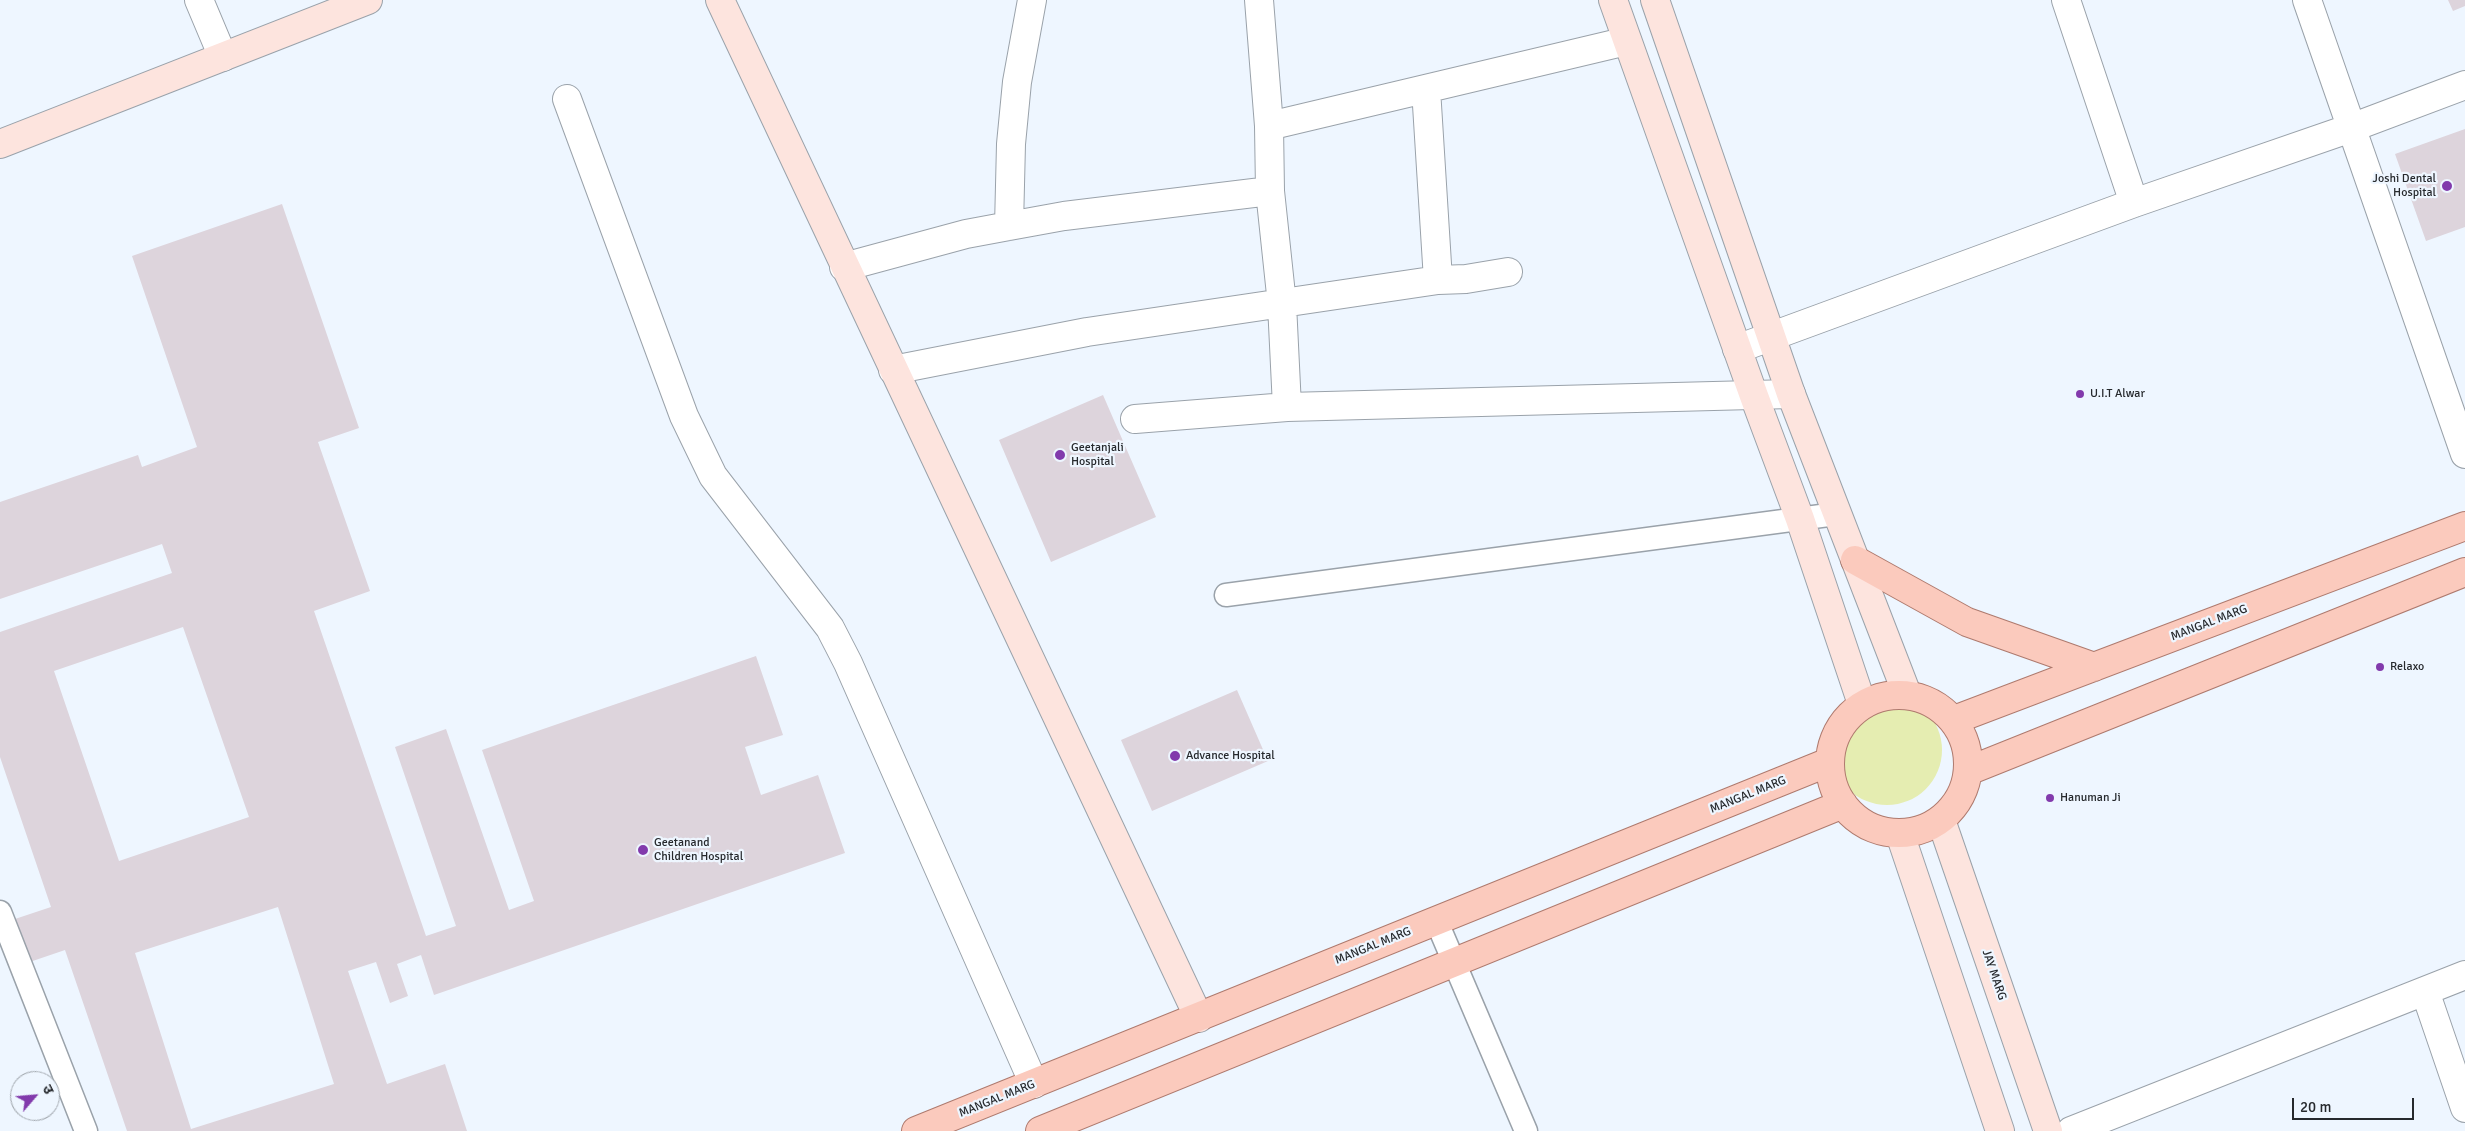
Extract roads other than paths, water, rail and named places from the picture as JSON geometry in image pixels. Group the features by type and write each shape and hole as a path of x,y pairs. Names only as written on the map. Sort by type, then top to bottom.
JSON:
{"main road":[{"path":"1,140 223,57 368,0"},
{"path":"720,0 1199,1018"},
{"path":"1613,0 1737,349 1800,519 1862,704"},
{"path":"1655,0 1791,394 1907,694"},
{"name":"MANGAL MARG","path":"1954,720 2465,526"},
{"path":"1855,560 1968,622 2094,667"},
{"path":"1968,771 2465,572"},
{"path":"1907,694 1924,698 1941,707 1954,720 1965,740 1968,771 1966,784 1957,804 1941,820 1922,830 1900,834 1871,827 1858,820 1842,804 1832,784 1829,762 1833,740 1845,719 1862,704 1884,695 1907,694"},
{"name":"MANGAL MARG","path":"916,1131 1829,762"},
{"path":"1040,1131 1842,804"},
{"name":"JAY MARG","path":"1941,820 2048,1131"},
{"path":"1900,834 2000,1131"}],"street":[{"path":"199,0 223,57"},
{"path":"1009,226 1010,144 1032,0"},
{"path":"1259,0 1269,126 1270,191 1282,304 1287,407"},
{"path":"2066,0 2134,204"},
{"path":"2307,0 2465,454"},
{"path":"1269,126 1627,41"},
{"path":"1737,349 2134,204 2351,128 2465,85"},
{"path":"1426,89 1438,280"},
{"path":"568,99 684,416 713,476 830,628 1034,1084"},
{"path":"844,266 966,234 1064,216 1270,191"},
{"path":"893,370 1086,332 1438,280 1466,279 1508,272"},
{"path":"1135,419 1287,407 1791,394"},
{"path":"2071,1131 2465,975"},
{"path":"2425,990 2465,1108"}],"lane":[{"path":"1226,595 1836,514"},
{"path":"0,912 86,1131"},
{"path":"1436,920 1526,1131"}],"place":[{"name":"Joshi Dental Hospital","path":"2447,186"},
{"name":"U.I.T Alwar","path":"2080,394"},
{"name":"Geetanjali Hospital","path":"1060,455"},
{"name":"Relaxo","path":"2380,667"},
{"name":"Advance Hospital","path":"1175,756"},
{"name":"Hanuman Ji","path":"2050,798"},
{"name":"Geetanand Children Hospital","path":"643,850"}]}
